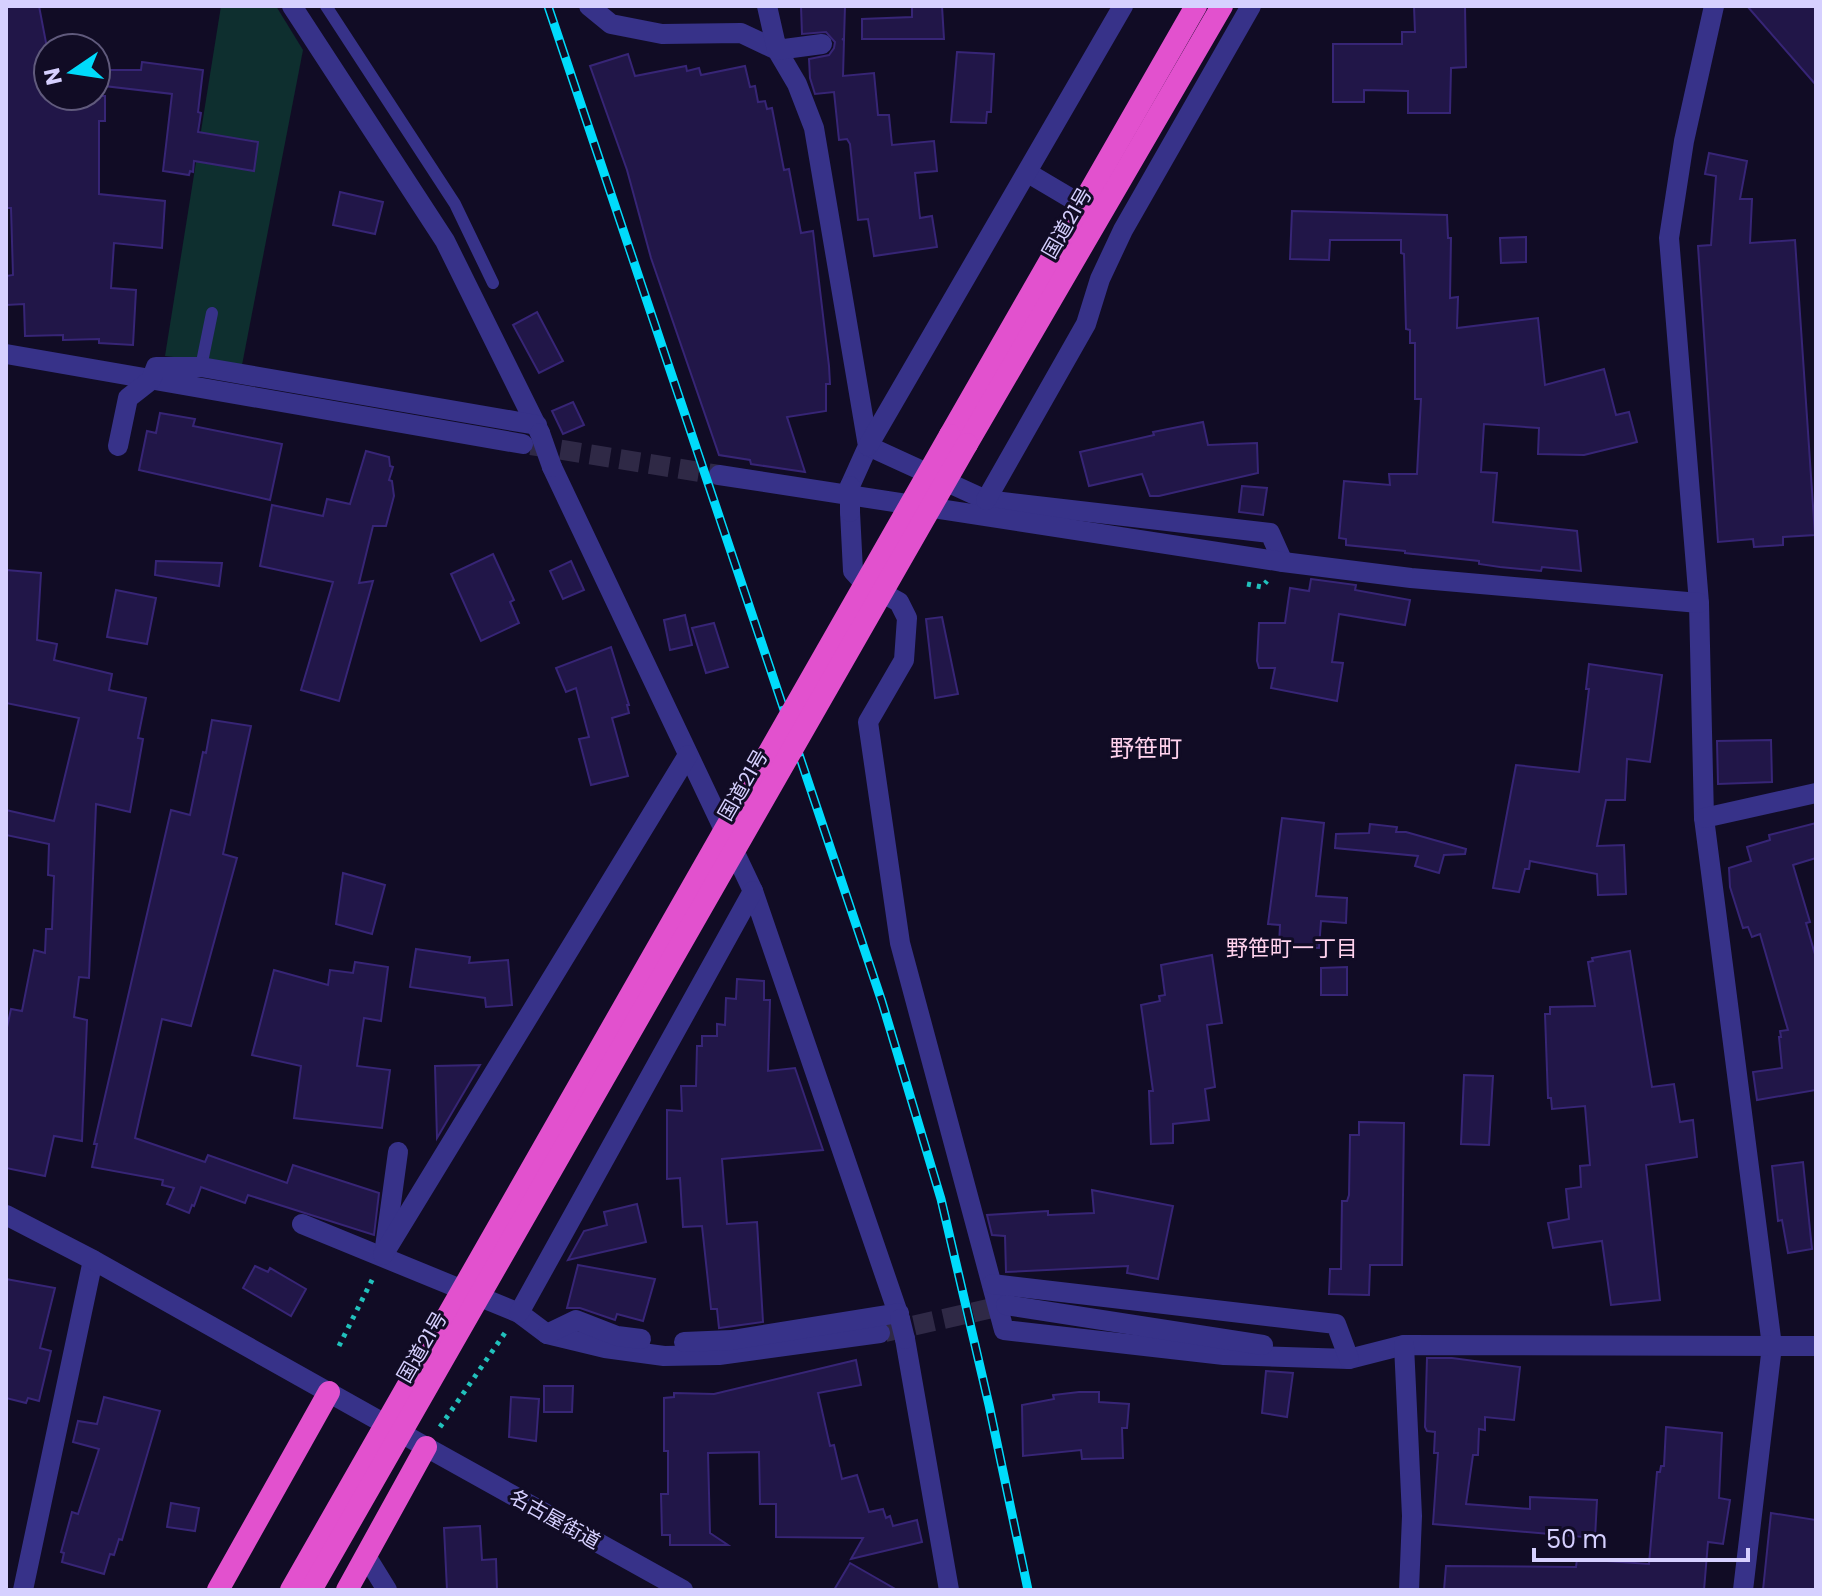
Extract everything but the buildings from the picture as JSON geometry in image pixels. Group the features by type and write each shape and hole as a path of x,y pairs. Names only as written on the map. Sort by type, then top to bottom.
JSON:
{"highway":[{"name":"国道21号","path":"311,1590 958,439 1196,6"},
{"name":"国道21号","path":"291,1590 958,439 1222,6"},
{"path":"218,1590 329,1392"},
{"path":"347,1590 426,1447"}],"street":[{"path":"292,6 445,241 533,434 552,467 753,891 901,1324 949,1590"},
{"path":"589,6 611,24 662,34 741,33 777,50 822,44"},
{"path":"767,6 777,50 797,84 814,128 868,446"},
{"path":"1123,6 868,446 850,486 853,571 864,583 899,602 907,618 904,660 868,722 900,943 1004,1330 1224,1355 1349,1359 1404,1345 1816,1346"},
{"path":"986,500 1086,324 1117,226 1251,6"},
{"path":"1714,6 1684,141 1669,238 1699,603 1704,818 1772,1346 1743,1590"},
{"path":"1028,173 1077,202"},
{"path":"6,354 151,380 533,434"},
{"path":"118,446 128,398 151,380 156,367 201,367 533,434"},
{"path":"868,446 986,500 1270,533 1283,562"},
{"path":"719,475 1283,562 1411,578 1699,603"},
{"path":"383,1255 688,755"},
{"path":"1704,818 1816,793"},
{"path":"519,1313 753,891"},
{"path":"383,1255 398,1152"},
{"name":"名古屋街道","path":"6,1215 93,1260 683,1590"},
{"path":"302,1224 519,1313 547,1334 605,1348 664,1356 719,1355 880,1333"},
{"path":"23,1590 93,1260"},
{"path":"992,1284 1336,1324 1349,1359"},
{"path":"1006,1305 1349,1359"},
{"path":"547,1334 576,1320 617,1336 672,1343 901,1324"},
{"path":"1404,1345 1412,1516 1409,1590"},
{"path":"366,1556 387,1590"}],"lane":[{"path":"326,6 455,204 493,283"},
{"path":"201,367 212,313"}],"path":[{"path":"339,1346 383,1255"},
{"path":"426,1447 519,1313"}],"green space":[{"path":"221,6 276,6 303,50 242,365 165,356"}],"tunnel":[{"path":"531,445 719,475"},
{"path":"885,1332 1006,1305"}],"railway":[{"path":"548,6 882,1002 941,1199 1028,1590"}],"district":[{"name":"野笹町","path":"1146,748"},
{"name":"野笹町一丁目","path":"1292,948"}]}
